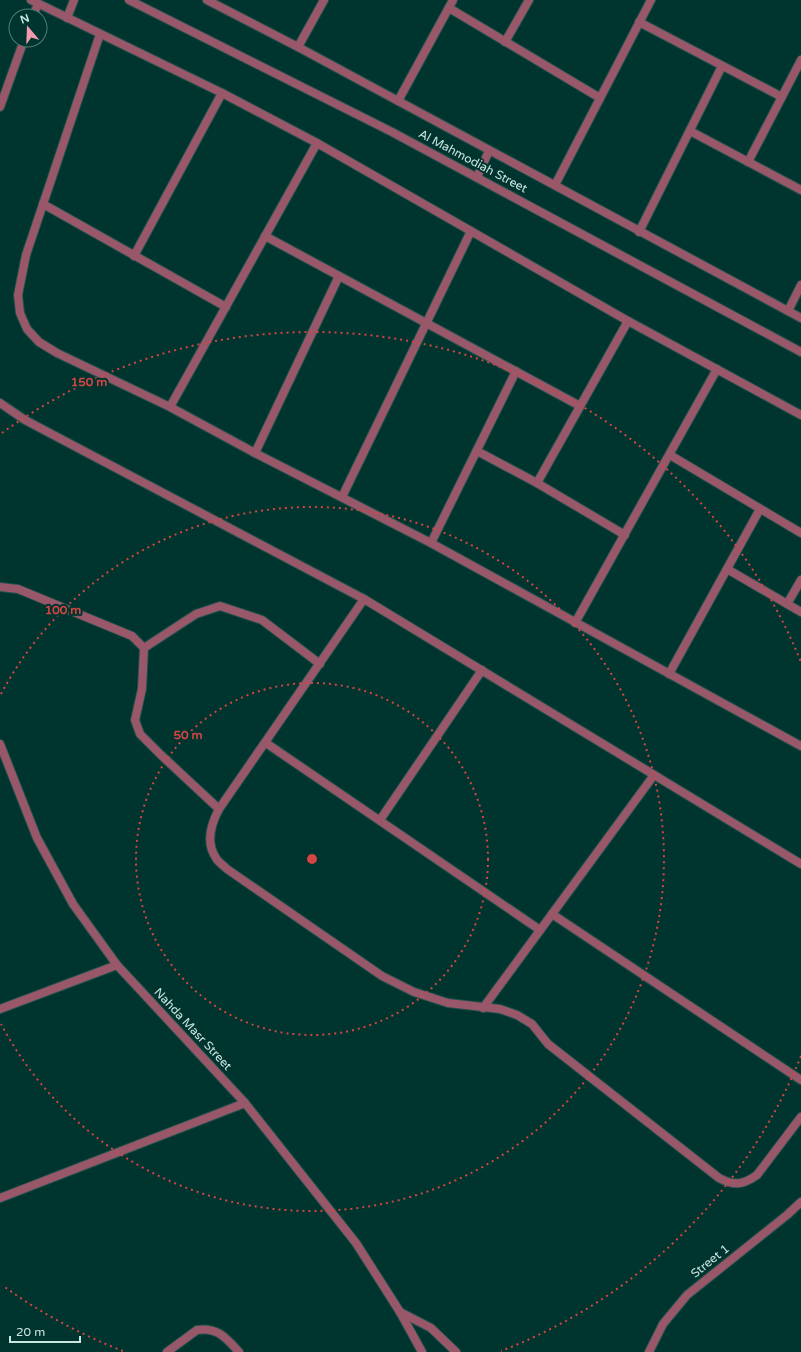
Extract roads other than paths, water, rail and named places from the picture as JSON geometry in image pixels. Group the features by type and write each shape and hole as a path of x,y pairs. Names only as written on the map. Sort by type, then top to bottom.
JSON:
{"street":[{"path":"67,18 74,0"},
{"name":"Al Mahmodiah Street","path":"129,0 392,132 801,352"},
{"name":"Al Mahmodiah Street","path":"207,0 298,47 801,318"},
{"path":"298,47 324,0"},
{"path":"398,101 453,0"},
{"path":"505,42 529,0"},
{"path":"555,185 650,0"},
{"path":"34,2 222,94 317,143 628,321 801,415"},
{"path":"449,8 600,98"},
{"path":"639,22 782,97"},
{"path":"100,34 26,255 18,295 20,313 28,329 39,342 57,353 170,408 431,543 801,746"},
{"path":"0,107 21,48"},
{"path":"748,162 801,60"},
{"path":"639,232 722,66"},
{"path":"134,256 222,94"},
{"path":"690,131 801,190"},
{"path":"170,408 317,143"},
{"path":"477,177 489,151"},
{"path":"43,204 226,308"},
{"path":"342,497 471,231"},
{"path":"265,236 580,406"},
{"path":"255,453 339,276"},
{"path":"788,312 801,285"},
{"path":"537,483 628,321"},
{"path":"575,623 717,370"},
{"path":"431,543 516,371"},
{"path":"0,403 25,420 364,598 801,864"},
{"path":"476,451 537,483 625,534"},
{"path":"670,455 801,532"},
{"path":"669,674 760,509"},
{"path":"727,569 801,612"},
{"path":"787,604 801,580"},
{"path":"0,587 18,589 132,636 144,648 142,689 135,720 140,734 219,809"},
{"path":"364,598 266,743 219,809 210,830 209,842 215,857 227,869 382,976 414,992 448,1003 500,1009 517,1014 532,1024 548,1044 719,1178 728,1183 738,1184 749,1181 757,1175 801,1117"},
{"path":"144,648 196,614 220,606 262,620 320,664"},
{"path":"380,820 482,670"},
{"path":"266,743 540,930"},
{"name":"Nahda Masr Street","path":"0,744 37,838 73,904 117,965 245,1103 356,1243 400,1312 422,1352"},
{"path":"483,1008 654,775"},
{"path":"552,914 801,1080"},
{"path":"0,1009 117,965"},
{"path":"0,1198 245,1103"},
{"name":"Street 1","path":"649,1352 663,1324 687,1295 787,1215 801,1202"},
{"path":"400,1312 431,1328 456,1352"},
{"path":"167,1352 198,1330 203,1329 223,1336 239,1352"}]}
